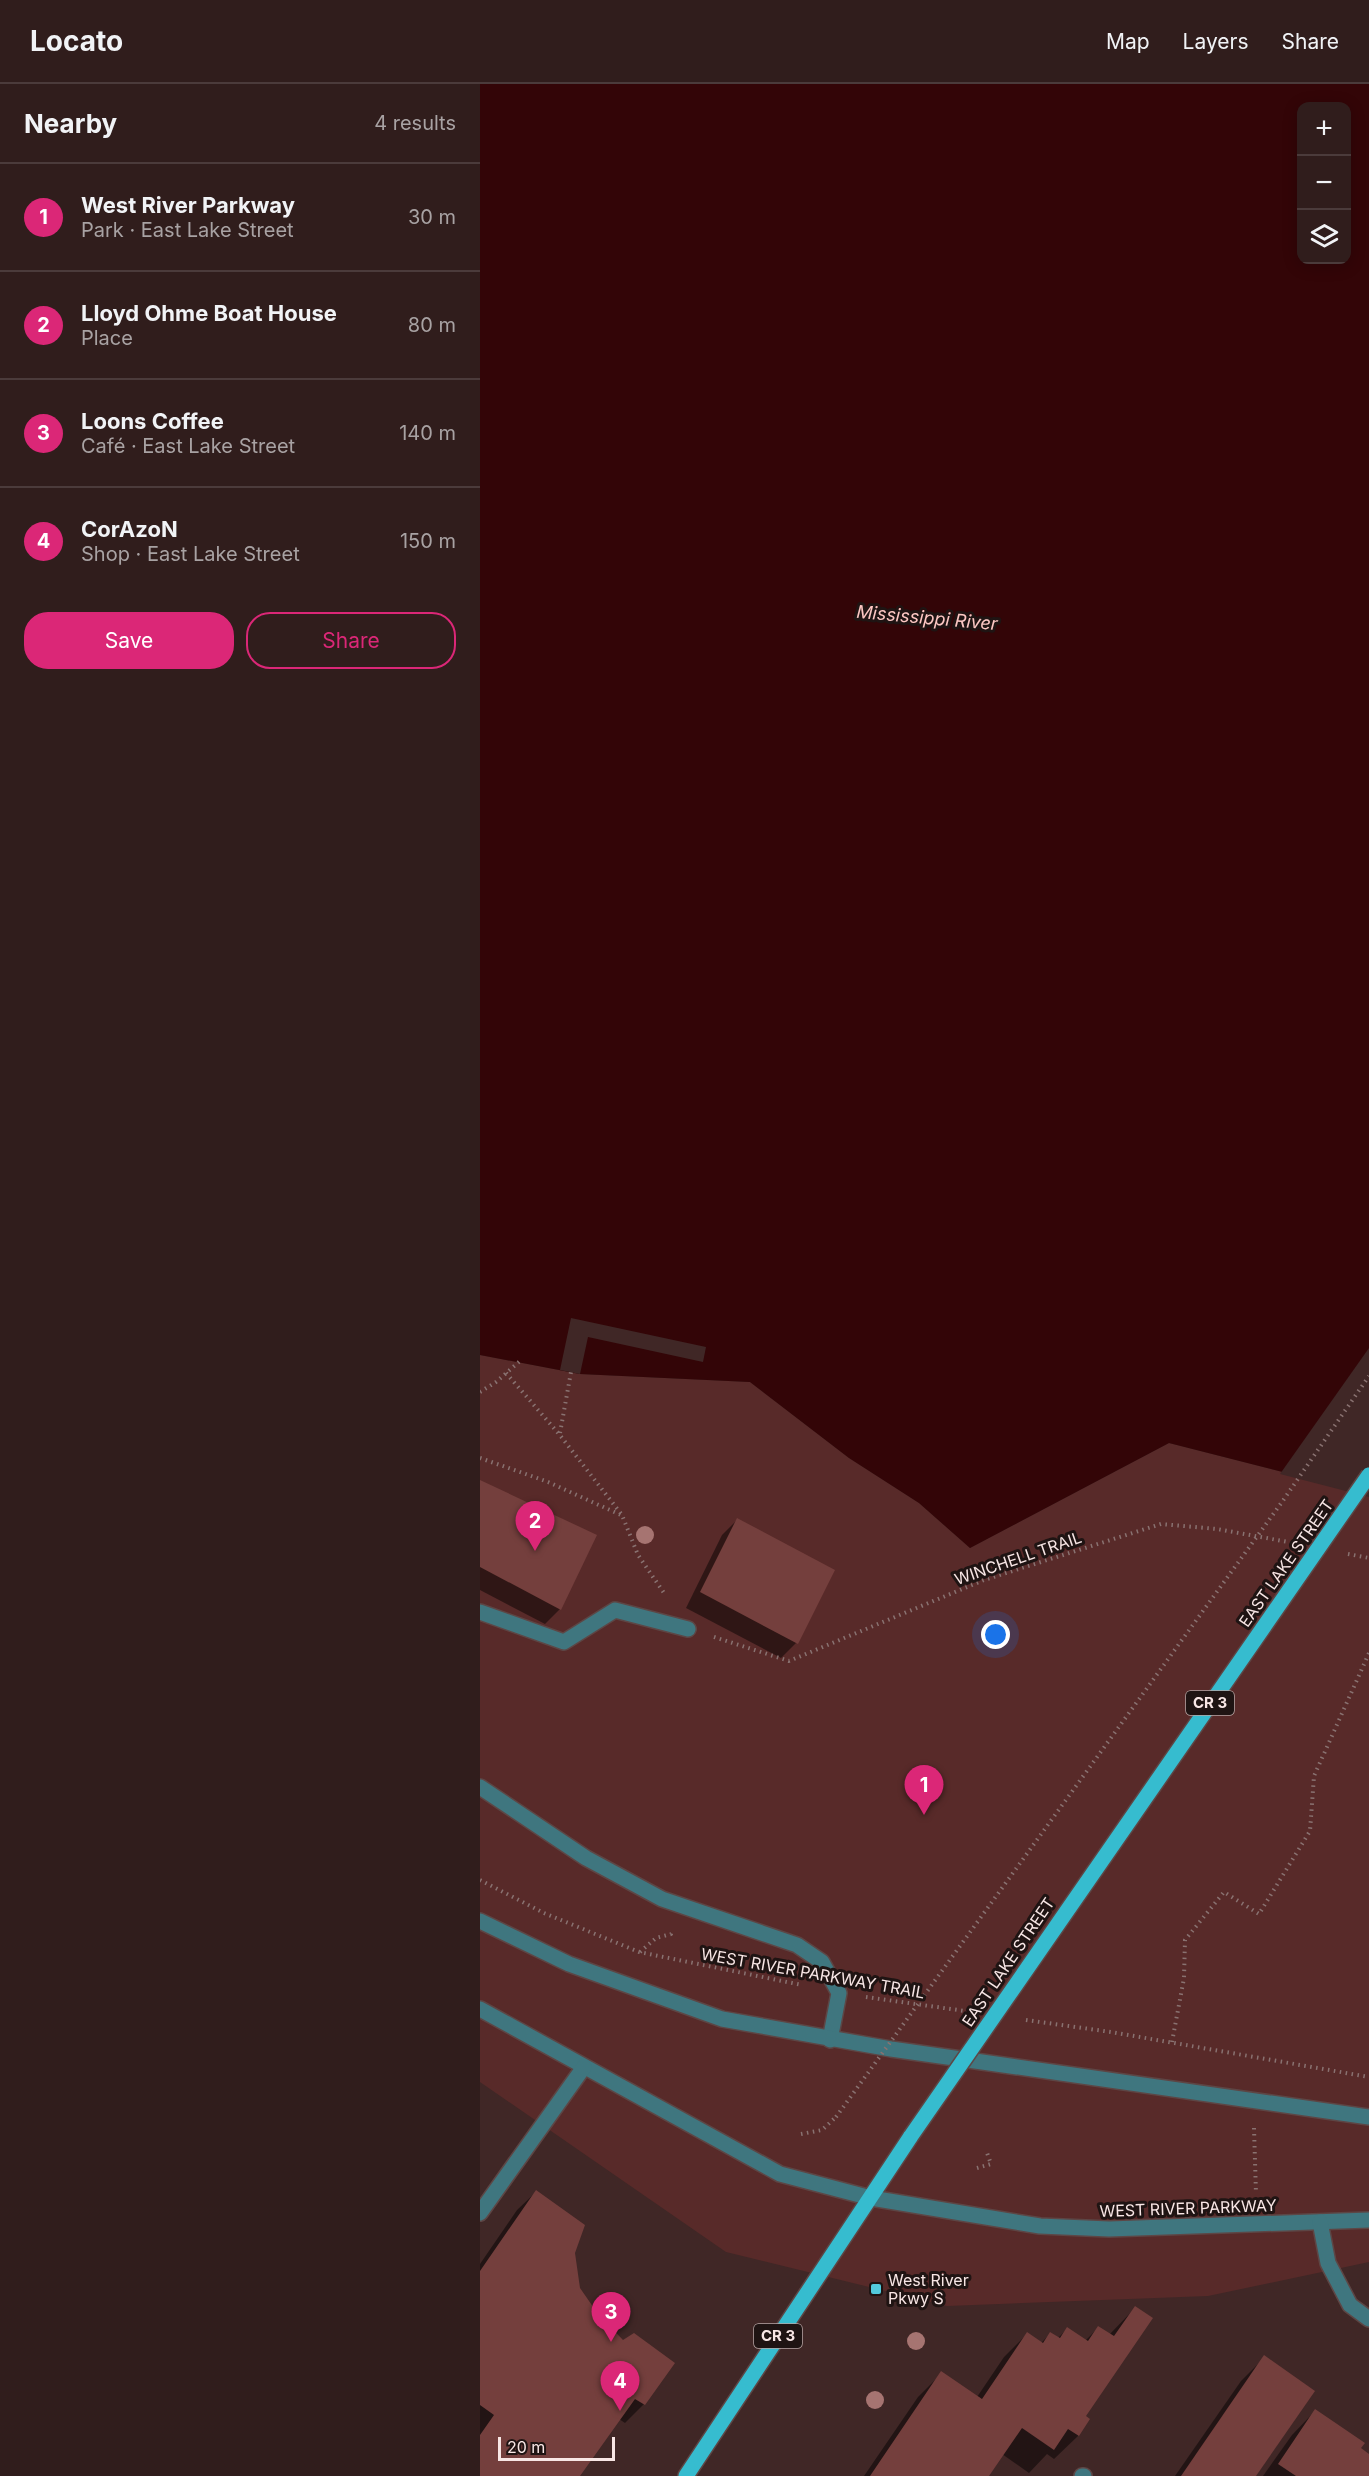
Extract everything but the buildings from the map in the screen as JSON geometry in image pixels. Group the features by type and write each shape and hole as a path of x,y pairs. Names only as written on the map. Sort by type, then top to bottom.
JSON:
{"main road":[{"name":"EAST LAKE STREET","path":"686,2476 872,2198 910,2136 1369,1475"}],"street":[{"path":"480,1612 564,1642 615,1610 688,1629"},
{"path":"480,1787 586,1858 662,1899 796,1945 822,1962 839,1993 830,2040"},
{"path":"480,1921 569,1964 722,2019 830,2040 1369,2117"},
{"name":"WEST RIVER PARKWAY","path":"480,2009 780,2174 872,2198 1040,2226 1109,2229 1369,2220"},
{"path":"480,2213 584,2067"},
{"path":"1320,2222 1328,2263 1350,2305 1369,2319"}],"path":[{"path":"480,1392 520,1361"},
{"path":"559,1434 571,1372"},
{"path":"506,1373 559,1434 622,1515 638,1555 688,1629"},
{"path":"801,2134 822,2130 836,2117 1282,1502 1369,1376"},
{"path":"480,1458 548,1482 622,1515"},
{"name":"WINCHELL TRAIL","path":"688,1629 789,1662 984,1580 1161,1524 1217,1528 1299,1545"},
{"path":"1346,1554 1369,1558"},
{"path":"1172,2043 1184,1978 1185,1940 1224,1892 1259,1914 1310,1830 1314,1776 1369,1653"},
{"name":"WEST RIVER PARKWAY TRAIL","path":"480,1880 544,1913 639,1952 839,1993 969,2012"},
{"path":"1016,2018 1369,2076"},
{"path":"1248,2100 1254,2128 1256,2194"},
{"path":"977,2168 991,2164 986,2150"}],"shaded area":[{"path":"480,1355 580,1374 750,1382 849,1458 919,1503 970,1548 1169,1443 1369,1494 1369,2262 1208,2296 947,2306 726,2252 480,2082"}],"water":[{"name":"Mississippi River","path":"480,84 1369,84 1369,1494 1169,1443 970,1548 919,1503 849,1458 750,1382 580,1374 480,1355"}],"pier":[{"path":"571,1318 706,1347 703,1362 588,1337 580,1374 560,1370"},
{"path":"1369,1348 1369,1497 1280,1474"}],"place":[{"name":"Lloyd Ohme Boat House","path":"535,1551"},
{"name":"West River Parkway","path":"924,1815"},
{"name":"West River Pkwy S","path":"876,2289"},
{"name":"Loons Coffee","path":"611,2342"},
{"name":"CorAzoN","path":"620,2411"}]}
